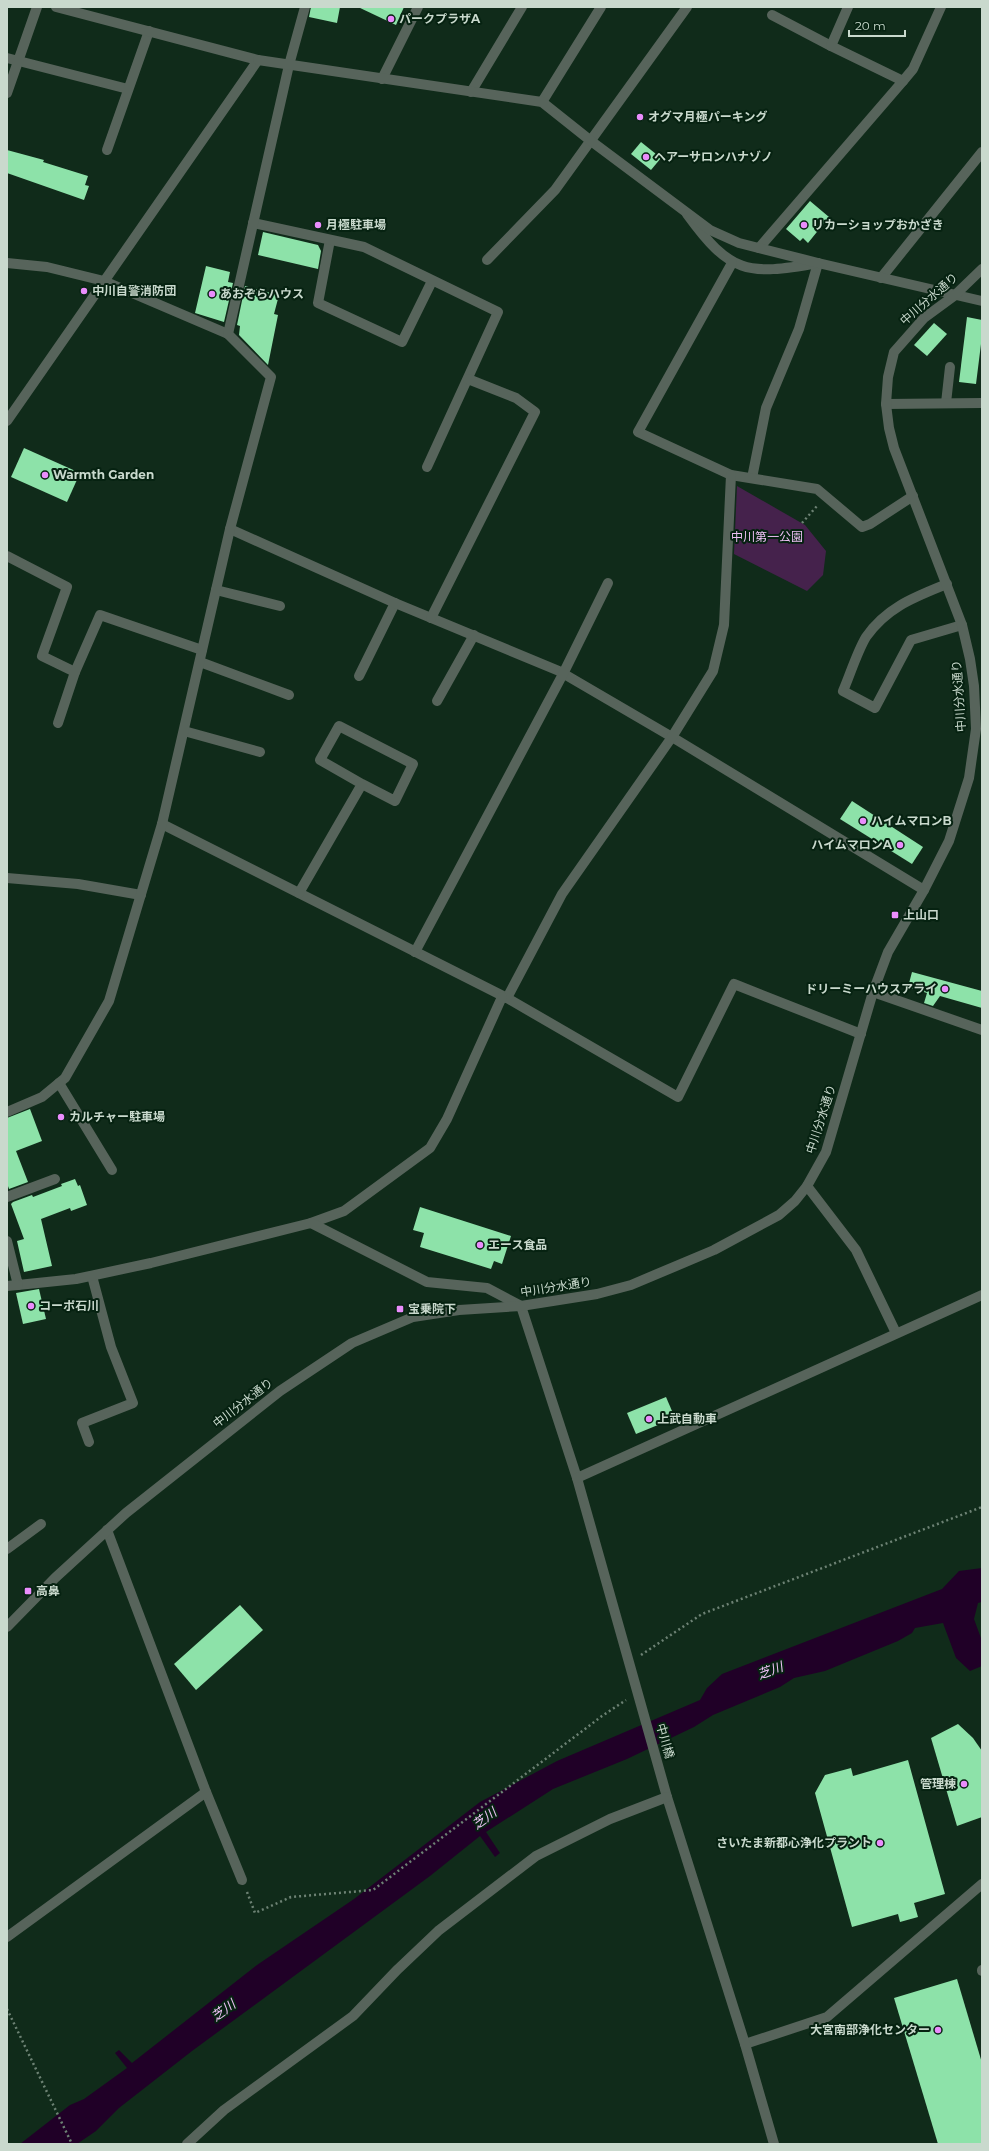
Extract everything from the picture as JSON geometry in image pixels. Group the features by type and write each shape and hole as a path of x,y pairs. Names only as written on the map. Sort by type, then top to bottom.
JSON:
{"street":[{"path":"7,93 37,7"},
{"path":"56,7 258,60 542,102 591,141 710,230 739,243 954,296 982,301"},
{"path":"228,334 288,65 305,7"},
{"path":"382,79 418,7"},
{"path":"471,92 522,7"},
{"path":"542,102 601,7"},
{"path":"487,260 555,190 687,7"},
{"path":"831,46 848,7"},
{"path":"759,248 904,81 913,69 941,7"},
{"path":"772,15 831,46 904,81"},
{"path":"107,150 149,31"},
{"path":"7,58 128,89"},
{"path":"7,421 258,60"},
{"path":"881,278 982,152"},
{"path":"684,211 706,240 720,255 732,262 761,270 785,269 818,263"},
{"path":"253,223 364,247 498,312 427,467"},
{"path":"330,240 318,304 402,342 432,281"},
{"path":"732,262 638,432 731,475 817,489 862,527 870,524 913,496"},
{"path":"7,263 47,267 104,281 228,334 271,377 230,530 162,824 109,1001 65,1078 42,1097 7,1112"},
{"path":"752,478 766,408 799,329 818,263"},
{"name":"中川分水通り","path":"7,1627 55,1578 126,1513 280,1391 352,1343 414,1317 458,1310 521,1306 597,1294 631,1285 663,1273 714,1250 778,1215 795,1201 807,1186 826,1152 873,992 888,952 924,890 949,841 960,812 970,778 979,729 970,659 962,625 894,448 889,428 886,404 888,377 894,352 924,318 954,296 982,269"},
{"path":"946,404 950,367"},
{"path":"431,618 535,412 516,398 468,379"},
{"path":"886,404 982,403"},
{"path":"7,1286 92,1276 151,1263 311,1223 344,1211 430,1148 447,1119 505,998 562,894 672,737 713,671 722,632 731,475"},
{"path":"230,530 395,603 474,635 563,674 672,737 924,890"},
{"path":"7,556 67,587 42,656 75,672"},
{"path":"415,952 563,674 608,583"},
{"path":"947,584 903,602 894,609 866,638 843,691 875,708 911,640 962,625"},
{"path":"216,590 280,606"},
{"path":"359,676 395,603"},
{"path":"58,723 75,672 100,615 202,650"},
{"path":"437,701 474,635"},
{"path":"200,662 288,695"},
{"path":"339,726 413,764 395,801 362,784 320,760 339,726"},
{"path":"184,732 260,752"},
{"path":"299,893 362,784"},
{"path":"162,824 505,998 678,1097 734,984 861,1034"},
{"path":"7,878 78,884 141,895"},
{"path":"873,992 982,1030"},
{"path":"59,1083 112,1170"},
{"path":"7,1197 55,1179"},
{"path":"807,1186 856,1250 896,1333"},
{"path":"311,1223 428,1282 487,1288 521,1306"},
{"path":"7,1241 18,1285"},
{"path":"89,1442 82,1423 133,1403 111,1347 92,1276"},
{"path":"577,1478 982,1295"},
{"name":"中川橋","path":"521,1306 577,1478 666,1792 745,2044 774,2144"},
{"path":"7,1549 41,1524"},
{"path":"107,1530 206,1792 242,1880"},
{"path":"7,1937 206,1792"},
{"path":"187,2144 224,2110 353,2016 398,1969 438,1931 536,1856 666,1792"},
{"path":"745,2044 828,2017 982,1884"}],"path":[{"path":"802,523 820,502"},
{"path":"629,1664 702,1614 982,1507"},
{"path":"242,1880 255,1913 291,1897 373,1890 602,1716 639,1697"},
{"path":"7,2008 72,2144"}],"green space":[{"name":"中川第一公園","path":"737,486 805,525 826,551 823,575 807,591 734,554"}],"water":[{"name":"芝川","path":"982,1568 982,1602 978,1603 974,1619 982,1641 982,1666 970,1671 956,1658 943,1623 915,1628 912,1633 898,1641 825,1671 794,1678 780,1687 713,1715 694,1727 627,1759 553,1789 486,1832 500,1853 495,1857 480,1836 430,1876 192,2051 119,2108 96,2131 77,2144 20,2144 70,2105 84,2099 127,2068 115,2053 119,2050 132,2063 257,1965 354,1899 480,1802 557,1761 700,1700 707,1688 722,1674 942,1589 959,1571"}],"building":[{"path":"311,7 340,7 337,23 309,17"},
{"name":"パークプラザA","path":"358,7 404,7 396,25"},
{"path":"641,142 661,158 651,170 631,154"},
{"path":"7,150 44,160 43,162 88,176 85,185 89,186 84,200 7,173"},
{"path":"810,201 829,217 808,243 803,238 800,241 786,229"},
{"path":"263,232 318,245 321,251 318,269 258,255"},
{"name":"あおぞらハウス","path":"206,266 230,272 228,282 233,283 224,322 195,313"},
{"path":"245,286 279,295 274,314 278,315 268,365 239,335 240,326 237,325"},
{"path":"967,317 982,320 982,336 976,384 959,382"},
{"path":"934,323 947,334 927,356 914,345"},
{"name":"Warmth Garden","path":"24,448 80,473 67,502 11,477"},
{"path":"852,801 923,847 912,864 840,819"},
{"name":"ドリーミーハウスアライ","path":"912,972 982,991 982,1008 940,996 933,1006 924,1003 927,993 908,987"},
{"path":"30,1109 42,1141 16,1151 28,1182 9,1189 7,1183 7,1118"},
{"path":"75,1179 78,1186 80,1185 87,1205 71,1211 70,1208 41,1219 52,1266 24,1272 17,1241 24,1239 11,1204 32,1195 33,1197 62,1186 61,1184"},
{"path":"420,1207 511,1236 502,1264 494,1261 491,1269 420,1247 424,1233 413,1230"},
{"name":"コーポ石川","path":"39,1289 46,1319 23,1324 16,1293"},
{"path":"666,1397 675,1418 636,1434 627,1413"},
{"path":"240,1605 263,1630 196,1690 174,1664"},
{"name":"管理棟","path":"958,1724 973,1738 982,1751 982,1817 957,1826 931,1738"},
{"name":"さいたま新都心浄化プラント","path":"908,1760 945,1894 914,1903 918,1917 900,1922 898,1914 852,1927 815,1793 825,1775 851,1768 853,1776"},
{"name":"大宮南部浄化センター","path":"957,1979 982,2063 982,2144 938,2144 894,1998"}],"place":[{"name":"パークプラザA","path":"391,19"},
{"name":"オグマ月極パーキング","path":"640,117"},
{"name":"ヘアーサロンハナゾノ","path":"646,157"},
{"name":"月極駐車場","path":"318,225"},
{"name":"リカーショップおかざき","path":"804,225"},
{"name":"中川自警消防団","path":"84,291"},
{"name":"あおぞらハウス","path":"212,294"},
{"name":"Warmth Garden","path":"45,475"},
{"name":"ハイムマロンB","path":"863,821"},
{"name":"ハイムマロンA","path":"900,845"},
{"name":"上山口","path":"895,915"},
{"name":"ドリーミーハウスアライ","path":"945,989"},
{"name":"カルチャー駐車場","path":"61,1117"},
{"name":"エース食品","path":"480,1245"},
{"name":"コーポ石川","path":"31,1306"},
{"name":"宝乗院下","path":"400,1309"},
{"name":"上武自動車","path":"649,1419"},
{"name":"高鼻","path":"28,1591"},
{"name":"管理棟","path":"964,1784"},
{"name":"さいたま新都心浄化プラント","path":"880,1843"},
{"name":"大宮南部浄化センター","path":"938,2030"}]}
